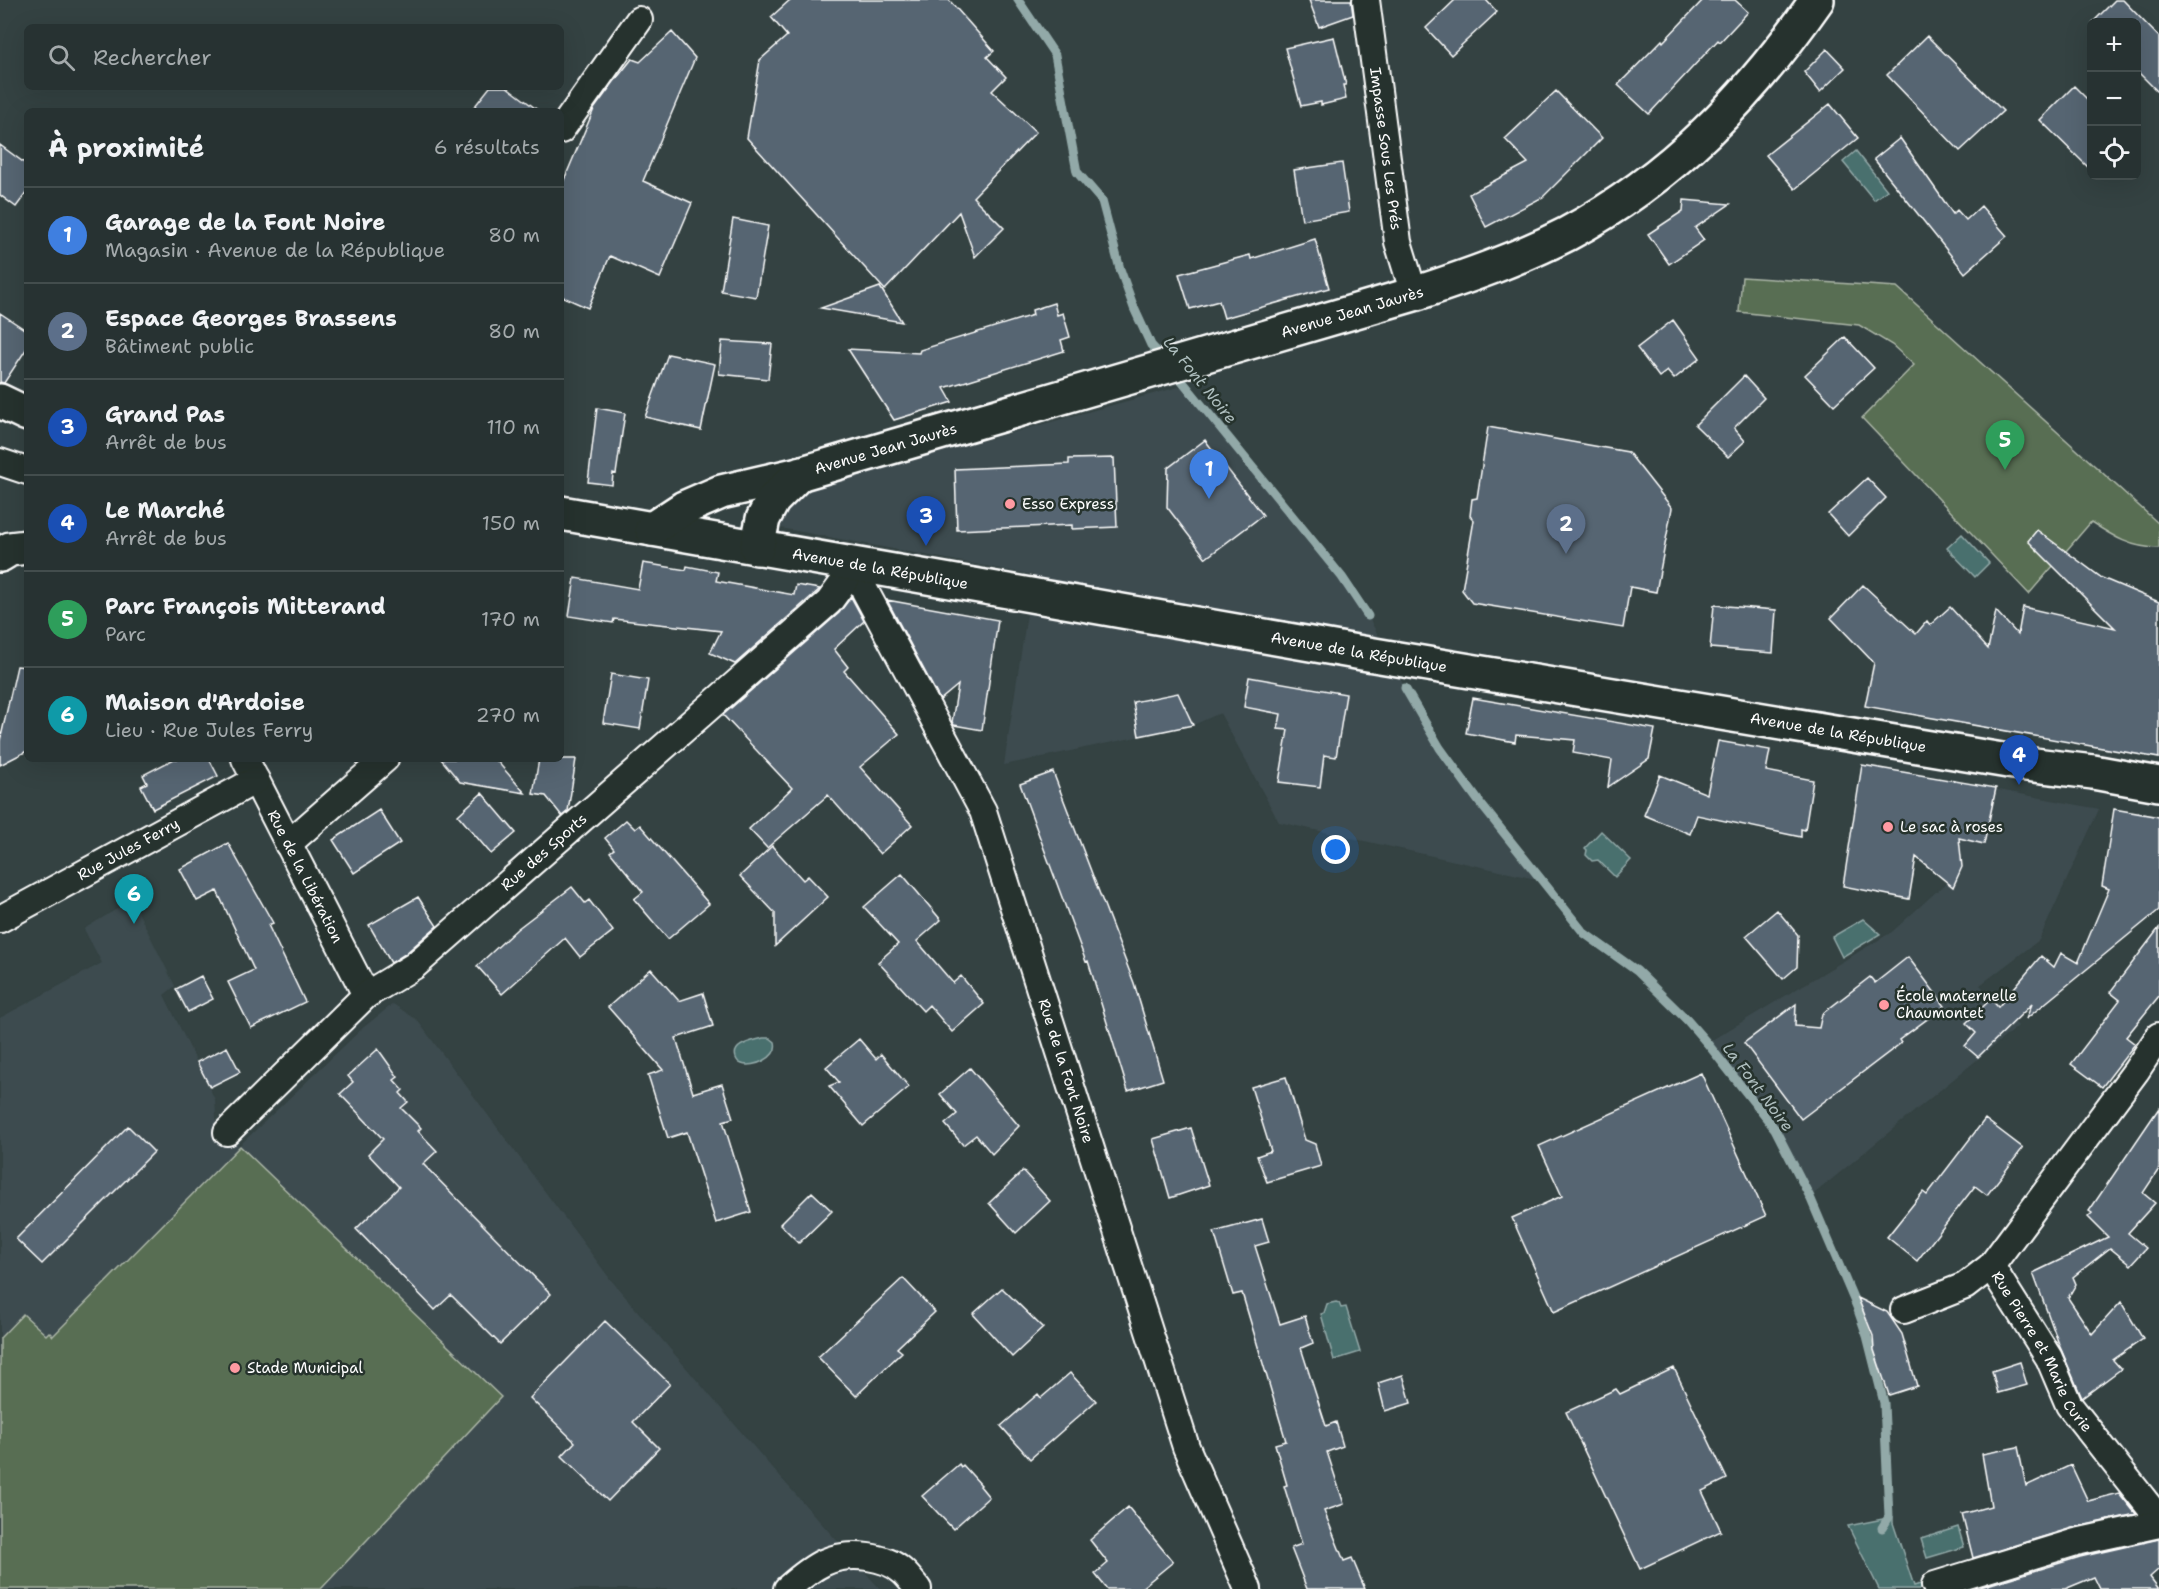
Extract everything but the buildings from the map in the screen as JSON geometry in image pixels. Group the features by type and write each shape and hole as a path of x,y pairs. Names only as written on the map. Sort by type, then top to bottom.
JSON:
{"main road":[{"name":"Avenue Jean Jaurès","path":"652,529 684,508 722,492 799,474 1414,294 1477,273 1568,233 1668,168 1710,131 1774,59 1817,0"},
{"path":"0,401 24,413"},
{"name":"Avenue Jean Jaurès","path":"757,548 763,519 773,500 799,474"},
{"name":"Avenue de la République","path":"564,514 1368,654 2026,764 2092,772 2159,784"}],"street":[{"name":"Impasse Sous Les Prés","path":"1366,0 1398,242 1414,294"},
{"path":"564,126 639,20"},
{"path":"0,462 24,470"},
{"name":"Rue des Sports","path":"227,1132 366,994 414,966 484,906 829,602 856,565"},
{"name":"Rue de la Font Noire","path":"856,565 865,591 983,811 1185,1447 1248,1589"},
{"path":"288,844 382,762"},
{"name":"Rue de la Libération","path":"250,769 366,994"},
{"name":"Rue Jules Ferry","path":"0,920 250,769"},
{"name":"Rue Pierre et Marie Curie","path":"2159,1036 2136,1071 1991,1266 2049,1358 2069,1405 2159,1519"},
{"path":"1904,1310 1965,1286 1991,1266"},
{"path":"1935,1585 2076,1542 2159,1524"},
{"path":"787,1589 802,1575 824,1561 850,1554 884,1559 902,1571 918,1589"}],"shaded area":[{"path":"1186,385 1342,577 1368,616 1405,688 1440,748 1541,880 1279,822 1220,713 1193,725 1004,765 1033,575 781,528 786,506 803,490"},
{"name":"École maternelle Chaumontet","path":"1941,779 2099,809 2039,940 1980,985 2018,1026 1810,1197 1775,1129 1707,1043 1892,932 1947,882"},
{"path":"132,900 175,986 164,995 215,1100 216,1120 239,1146 364,1027 393,1004 417,1020 610,1279 771,1467 880,1589 321,1589 501,1397 240,1146 53,1336 46,1335 23,1314 0,1338 0,1018 102,963 84,929"}],"green space":[{"path":"1742,277 1897,287 2159,524 2159,548 2123,541 2091,522 2029,594 1862,418 1914,365 1892,345 1859,325 1739,312"},
{"name":"Stade Municipal","path":"240,1146 501,1397 321,1589 0,1589 0,1338 23,1314 46,1335 49,1332 53,1336"}],"water":[{"path":"1856,151 1887,190 1874,200 1843,162"},
{"path":"1962,534 1989,563 1975,577 1947,548"},
{"path":"1601,831 1631,860 1615,877 1598,860 1592,861 1586,855 1585,848"},
{"path":"1863,919 1880,934 1842,957 1832,937"},
{"path":"763,1038 770,1038 775,1042 773,1053 769,1057 758,1063 747,1065 738,1062 735,1053 740,1046"},
{"path":"1336,1302 1341,1308 1346,1307 1360,1352 1334,1360 1321,1314 1324,1313 1327,1304"},
{"path":"1893,1517 1914,1586 1930,1581 1933,1589 1879,1589 1848,1526"},
{"path":"1958,1527 1964,1547 1927,1558 1921,1539"}],"waterway":[{"name":"La Font Noire","path":"1018,0 1055,55 1077,172 1102,201 1120,269 1134,308 1151,345 1165,360"},
{"name":"La Font Noire","path":"1174,371 1342,577 1368,616"},
{"name":"La Font Noire","path":"1405,688 1440,748 1480,803 1584,933 1637,971 1687,1020 1775,1129 1810,1197 1867,1336 1884,1403 1889,1517 1882,1528"}],"place":[{"name":"Parc François Mitterand","path":"2005,470"},
{"name":"Garage de la Font Noire","path":"1209,499"},
{"name":"Esso Express","path":"1010,504"},
{"name":"Grand Pas","path":"926,546"},
{"name":"Espace Georges Brassens","path":"1566,554"},
{"name":"Le Marché","path":"2019,785"},
{"name":"Le sac à roses","path":"1888,827"},
{"name":"Maison d'Ardoise","path":"134,924"},
{"name":"École maternelle Chaumontet","path":"1884,1005"},
{"name":"Stade Municipal","path":"235,1368"}]}
